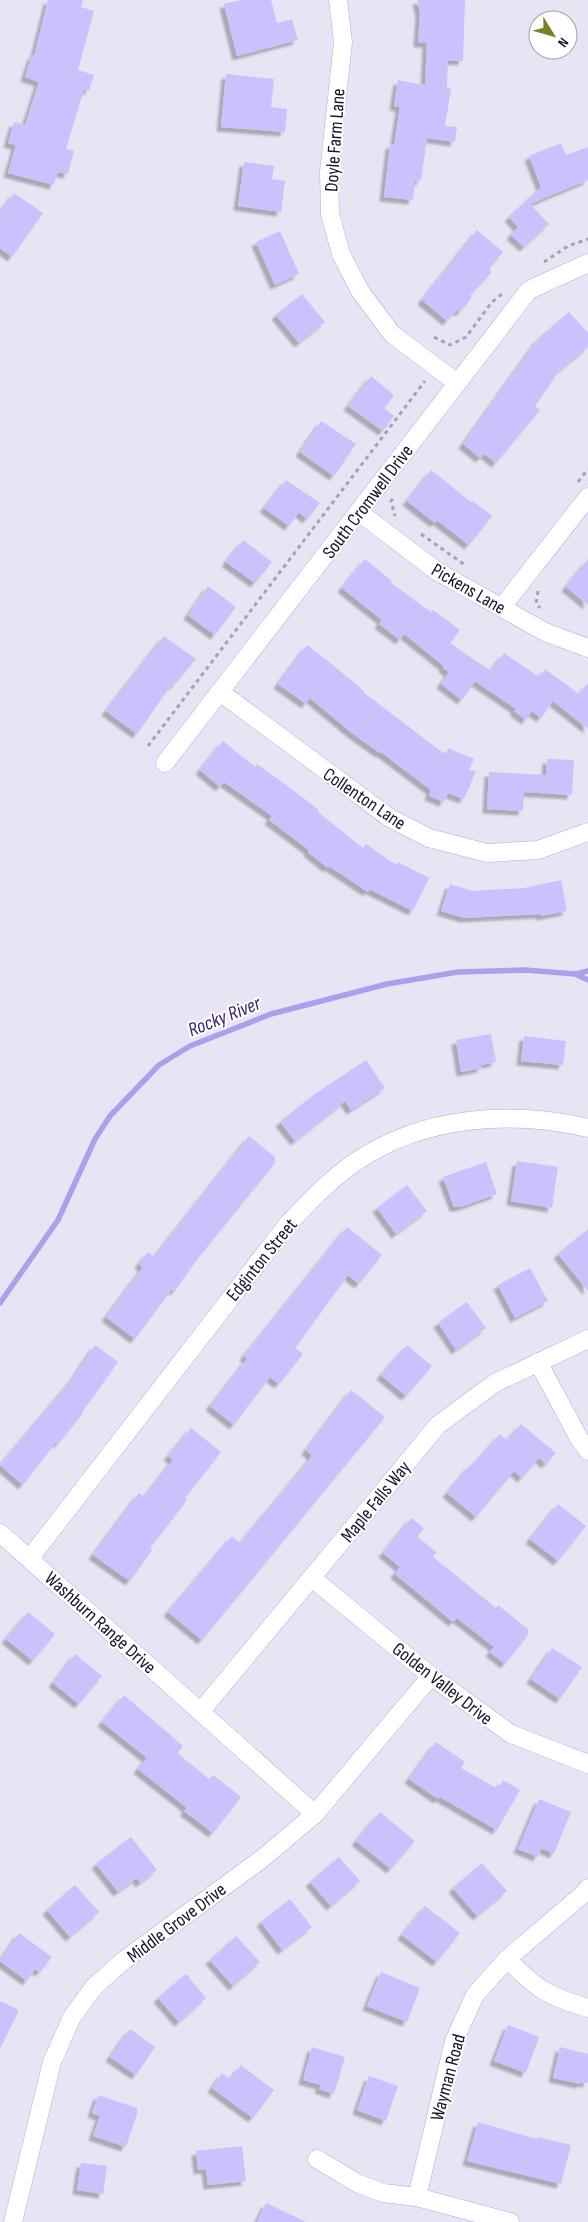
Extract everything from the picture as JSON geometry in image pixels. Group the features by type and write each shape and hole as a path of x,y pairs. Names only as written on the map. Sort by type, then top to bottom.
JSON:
{"street":[{"name":"Doyle Farm Lane","path":"338,0 343,42 329,172 330,214 341,254 360,291 392,334 457,383"},
{"name":"South Cromwell Drive","path":"165,763 529,290 588,263"},
{"path":"502,607 582,491"},
{"name":"Pickens Lane","path":"359,512 438,572 545,632 588,648"},
{"name":"Collenton Lane","path":"220,692 390,818 429,838 487,854 538,850 588,832"},
{"name":"Edginton Street","path":"30,1558 287,1225 314,1196 337,1176 359,1160 380,1149 432,1128 491,1118 517,1118 588,1128"},
{"name":"Maple Falls Way","path":"201,1711 438,1425 495,1384 588,1339"},
{"path":"538,1362 580,1440 588,1451"},
{"name":"Washburn Range Drive","path":"0,1533 201,1711"},
{"name":"Golden Valley Drive","path":"312,1578 431,1676 510,1734 588,1764"},
{"name":"Middle Grove Drive","path":"13,2222 52,2062 72,2017 94,1987 123,1961 263,1858 314,1814 431,1676"},
{"path":"201,1711 314,1814"},
{"name":"Wayman Road","path":"417,2197 454,2042 475,1995 507,1959 588,1888"},
{"path":"507,1959 532,1984 549,1995 588,2008"},
{"path":"317,2159 357,2183 383,2193 417,2197 510,2222"}],"path":[{"path":"148,746 426,381"},
{"path":"582,491 588,469"},
{"path":"396,494 391,501 394,515 401,520"},
{"path":"417,531 468,568"}],"building":[{"path":"48,0 83,0 81,7 94,11 78,70 94,75 89,91 84,89 66,149 74,151 68,174 58,172 54,185 8,173 16,145 8,143 14,122 25,125 39,82 25,77 32,55 34,56"},
{"path":"241,0 271,0 277,23 292,19 298,40 237,56 224,4"},
{"path":"417,0 465,0 463,61 448,60 447,88 451,89 445,126 457,127 455,142 427,138 421,181 415,180 413,200 384,197 390,144 394,145 400,107 394,106 398,80 425,85 427,43 418,43 420,13"},
{"path":"226,74 274,79 271,107 287,109 285,132 221,127"},
{"path":"561,143 566,155 588,147 588,180 530,204 549,224 524,247 511,235 518,227 509,217 541,187 529,156"},
{"path":"244,162 274,166 272,179 285,181 281,212 238,206"},
{"path":"14,193 43,213 12,257 0,248 0,212"},
{"path":"477,230 503,252 489,269 492,272 470,295 472,297 460,312 457,310 447,321 422,300"},
{"path":"280,231 299,274 275,285 256,242"},
{"path":"302,294 325,322 299,343 276,315"},
{"path":"569,312 588,333 588,347 559,371 535,406 540,410 496,463 485,454 480,458 463,444 538,339"},
{"path":"371,376 394,395 384,408 394,416 383,431 348,406"},
{"path":"321,421 356,444 334,476 300,452"},
{"path":"431,470 492,516 469,545 437,520 435,523 407,501"},
{"path":"286,480 320,503 307,519 299,512 289,526 264,508"},
{"path":"243,540 272,562 255,583 226,562"},
{"path":"365,559 392,581 391,583 460,630 450,643 491,671 504,653 539,677 545,669 579,694 588,683 588,729 553,701 541,718 532,711 526,720 514,711 516,709 475,681 462,700 441,684 449,672 443,668 444,666 404,634 400,640 379,624 382,620 342,588"},
{"path":"588,559 588,605 566,587"},
{"path":"208,586 236,607 215,635 188,615"},
{"path":"164,636 196,659 173,686 171,685 137,734 106,711"},
{"path":"307,645 363,692 446,755 448,748 474,759 469,770 476,771 464,799 448,793 444,802 429,796 431,790 381,752 352,733 310,698 306,704 278,684"},
{"path":"223,741 255,767 257,764 285,784 363,848 366,844 396,865 398,862 429,878 413,911 369,889 368,892 329,866 328,868 308,852 309,850 269,820 272,816 224,782 220,787 200,770"},
{"path":"547,759 574,760 572,795 524,792 523,811 487,809 489,772 546,775"},
{"path":"561,880 567,911 541,916 540,914 465,918 441,911 450,884 472,891 524,888"},
{"path":"491,1034 496,1062 481,1065 482,1068 461,1072 456,1040"},
{"path":"524,1036 566,1041 563,1065 521,1061"},
{"path":"366,1060 385,1088 351,1110 345,1101 295,1141 280,1122 315,1094"},
{"path":"249,1136 275,1157 275,1163 198,1258 175,1291 172,1289 135,1339 106,1317 143,1267 139,1264 148,1252 154,1257"},
{"path":"517,1161 558,1167 552,1208 511,1201"},
{"path":"486,1162 497,1194 460,1207 454,1207 443,1177"},
{"path":"407,1185 427,1211 396,1234 377,1208"},
{"path":"347,1227 382,1255 359,1284 348,1275 295,1348 303,1354 279,1384 270,1377 234,1425 210,1406 247,1359 244,1356"},
{"path":"588,1229 588,1291 558,1254"},
{"path":"530,1268 548,1301 515,1318 498,1285"},
{"path":"467,1302 486,1328 456,1350 438,1323"},
{"path":"95,1345 118,1362 83,1413 58,1444 56,1442 23,1485 0,1465 73,1378"},
{"path":"407,1345 432,1366 406,1396 381,1375"},
{"path":"351,1390 385,1417 202,1640 168,1612 232,1536 240,1543 282,1493 312,1456 306,1450"},
{"path":"521,1424 556,1453 546,1464 539,1458 522,1478 514,1471 476,1517 447,1493 470,1465 472,1466 500,1434 507,1440"},
{"path":"191,1428 221,1452 185,1498 187,1500 150,1548 152,1550 130,1581 93,1555 139,1493 144,1497 173,1460 168,1456"},
{"path":"558,1504 586,1526 558,1561 530,1539"},
{"path":"411,1518 424,1528 417,1537 437,1552 433,1557 496,1608 498,1605 528,1629 528,1635 505,1664 490,1652 494,1647 457,1618 453,1622 395,1574 400,1567 383,1553"},
{"path":"28,1612 55,1634 33,1661 6,1639"},
{"path":"552,1648 582,1667 560,1699 531,1679"},
{"path":"75,1654 102,1676 79,1704 53,1683"},
{"path":"124,1695 183,1746 177,1753 209,1779 213,1775 241,1797 213,1833 184,1811 187,1808 138,1769 147,1758 102,1722"},
{"path":"436,1742 465,1762 461,1768 498,1789 503,1780 520,1790 497,1830 440,1797 438,1799 409,1779"},
{"path":"539,1799 571,1812 554,1854 541,1848 538,1857 518,1849"},
{"path":"380,1812 415,1841 391,1869 356,1841"},
{"path":"131,1837 157,1870 140,1883 137,1878 118,1892 96,1864"},
{"path":"339,1857 360,1881 331,1906 310,1882"},
{"path":"482,1863 507,1891 477,1916 453,1888"},
{"path":"75,1885 99,1912 70,1937 47,1910"},
{"path":"290,1899 312,1927 282,1950 261,1922"},
{"path":"425,1906 460,1933 437,1962 402,1935"},
{"path":"19,1933 52,1957 40,1972 35,1969 27,1981 0,1961"},
{"path":"236,1936 260,1962 233,1986 210,1960"},
{"path":"381,1972 420,1988 407,2022 367,2006"},
{"path":"186,1974 206,1998 179,2022 158,1998"},
{"path":"0,2001 19,2010 0,2049"},
{"path":"508,2025 539,2037 526,2073 494,2061"},
{"path":"130,2029 155,2047 136,2075 110,2057"},
{"path":"312,2047 345,2057 334,2094 319,2089 321,2085 303,2080"},
{"path":"560,2047 588,2054 588,2083 581,2082 581,2084 553,2078"},
{"path":"241,2065 274,2090 253,2118 212,2088 222,2073 230,2079"},
{"path":"369,2076 398,2086 386,2121 357,2110"},
{"path":"98,2095 137,2108 137,2114 126,2147 93,2136 100,2116 92,2113"},
{"path":"478,2122 537,2139 537,2137 571,2145 561,2184 467,2161"},
{"path":"242,2146 246,2181 208,2185 206,2169 198,2170 196,2151"},
{"path":"81,2163 107,2166 103,2194 77,2190"},
{"path":"266,2203 306,2222 257,2222"}],"waterway":[{"name":"Rocky River","path":"0,1303 58,1220 95,1139 110,1116 159,1065 190,1046 271,1014 387,984 458,972 525,970 575,974 588,980"},
{"path":"576,974 588,971"}]}
